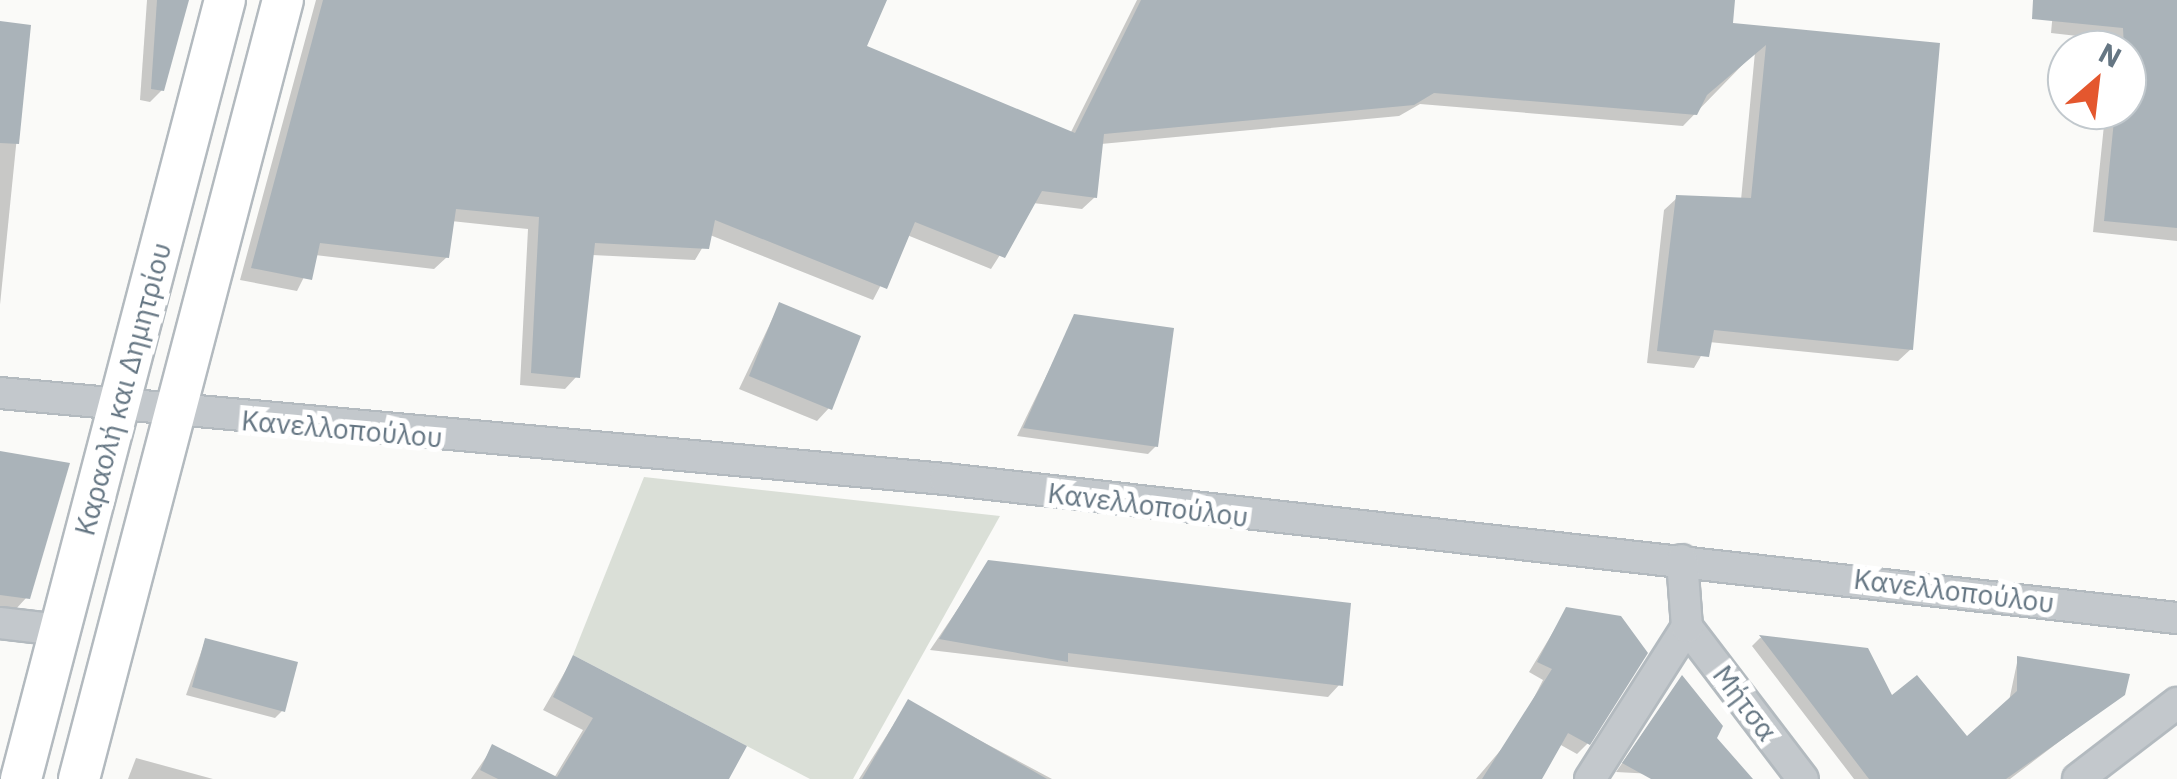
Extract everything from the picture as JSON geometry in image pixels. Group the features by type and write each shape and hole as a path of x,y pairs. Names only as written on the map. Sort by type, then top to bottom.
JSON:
{"main road":[{"name":"Καραολή και Δημητρίου","path":"21,779 225,0"},
{"name":"Καραολή και Δημητρίου","path":"78,779 283,0"}],"street":[{"name":"Κανελλοπούλου","path":"0,393 118,407 944,479 2177,618"},
{"path":"1590,779 1687,627 1682,560"},
{"path":"0,623 60,630"},
{"name":"Μήτσα","path":"1687,627 1803,779"},
{"path":"2078,779 2177,703"}],"shaded area":[{"path":"644,477 1000,516 853,779 810,779 573,655"}],"building":[{"path":"157,0 189,0 164,91 151,89"},
{"path":"323,0 887,0 867,46 1075,133 1141,0 1735,0 1733,23 1940,43 1913,350 1714,330 1709,357 1657,351 1676,195 1751,198 1766,45 1707,95 1697,115 1434,93 1414,105 1104,134 1097,198 1042,191 1005,258 915,222 887,289 715,220 709,249 595,243 580,378 531,373 539,217 456,209 449,258 320,243 312,280 251,268"},
{"path":"2033,0 2177,0 2177,228 2104,221 2113,130 2147,130 2147,30 2032,19"},
{"path":"0,21 31,25 19,144 0,143"},
{"path":"779,302 861,336 832,410 749,376"},
{"path":"1074,314 1174,328 1158,447 1023,428"},
{"path":"0,451 70,463 30,599 0,595"},
{"path":"988,560 1351,603 1343,686 1068,653 1068,662 939,639"},
{"path":"1566,607 1621,616 1648,653 1590,745 1568,733 1542,779 1482,779 1552,669 1537,662"},
{"path":"1759,635 1868,648 1892,695 1917,675 1967,736 2017,691 2017,656 2130,674 2125,695 2006,779 1869,779"},
{"path":"205,638 298,662 285,712 192,687"},
{"path":"573,655 747,746 729,779 498,779 480,770 492,744 557,777 593,718 553,697"},
{"path":"1682,675 1723,726 1717,738 1753,779 1651,779 1622,763"},
{"path":"908,699 1047,779 862,779"}]}
